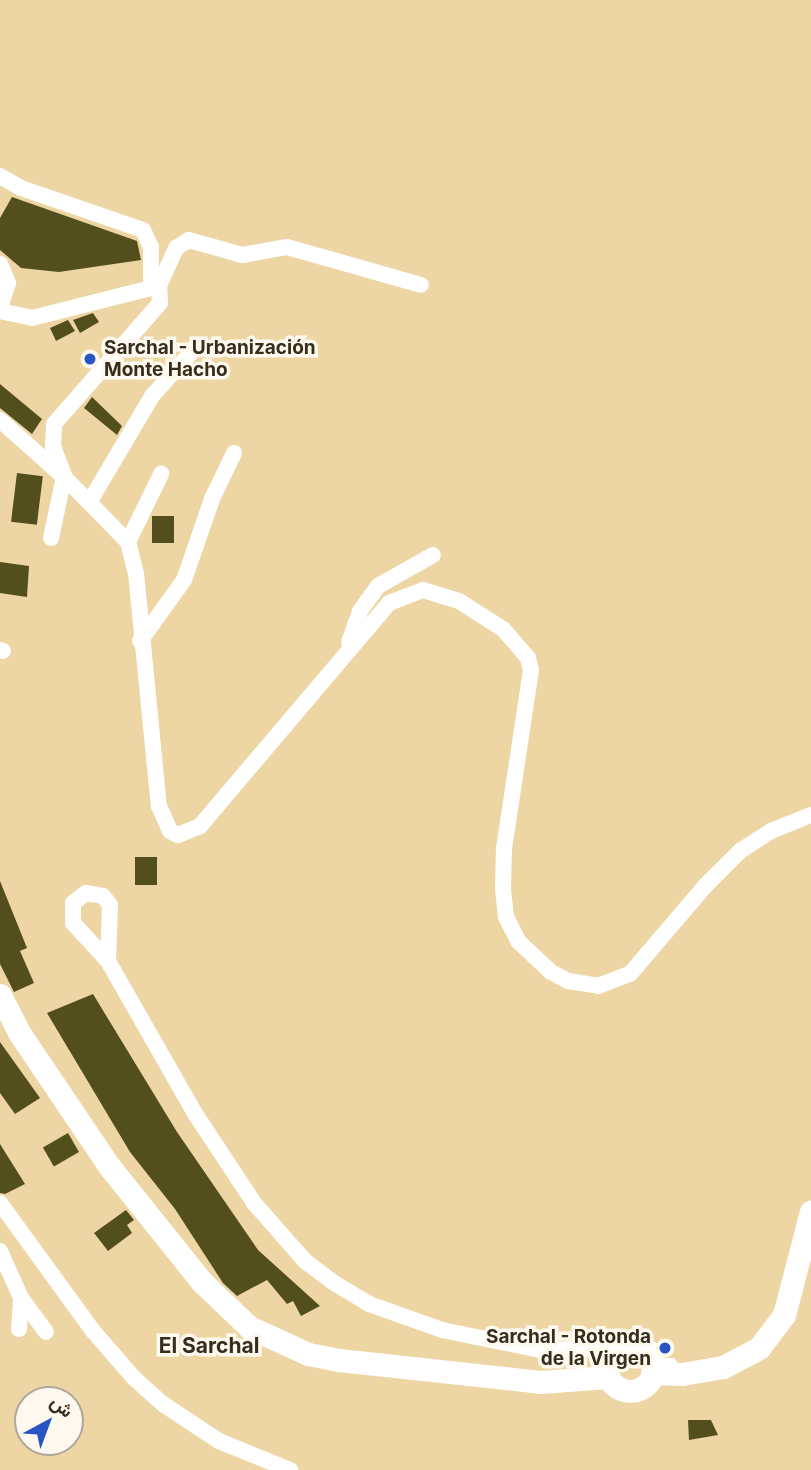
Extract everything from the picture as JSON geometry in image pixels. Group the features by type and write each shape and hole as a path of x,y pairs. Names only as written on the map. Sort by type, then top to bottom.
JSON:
{"main road":[{"path":"0,995 26,1044 109,1166 202,1282 249,1326 308,1354 498,1380 606,1362 639,1345 661,1370"},
{"path":"606,1362 619,1388 634,1390 647,1383 661,1370 742,1360 774,1333 791,1295 811,1211"}],"street":[{"path":"0,176 21,188 143,230 151,247 160,303 71,401 52,430 38,445 27,444"},
{"path":"0,264 8,283 0,310 32,318 155,285 176,248 189,240 242,255 287,247 421,285"},
{"path":"90,501 152,396 198,345"},
{"path":"0,420 90,501 128,542 136,573 140,640 159,806 164,824 178,835 200,825 389,603 424,590 459,601 503,629 522,646 531,670 504,848 506,917 519,942 536,960 568,981 598,986 630,974 697,894 740,851 771,831 811,815"},
{"path":"51,538 64,477 52,430"},
{"path":"140,640 184,580 212,499 234,453"},
{"path":"128,542 160,474"},
{"path":"345,654 360,611 378,586 433,555"},
{"path":"108,961 196,1115 254,1203 305,1261 358,1298 405,1319 606,1362"},
{"path":"0,1203 93,1331 134,1378 163,1404 219,1441 290,1470"},
{"path":"0,1251 21,1298 46,1332"},
{"path":"19,1329 21,1298"}],"building":[{"path":"12,197 137,241 141,260 59,272 21,268 0,250 0,218"},
{"path":"93,313 99,322 80,333 73,320"},
{"path":"68,320 75,331 56,341 50,328"},
{"path":"0,384 42,419 32,434 0,408"},
{"path":"92,397 122,426 117,435 84,408"},
{"path":"17,473 43,476 37,525 11,522"},
{"path":"152,516 174,516 174,543 152,543"},
{"path":"0,562 29,566 27,597 0,593"},
{"path":"135,857 157,857 157,885 135,885"},
{"path":"0,881 27,948 20,951 34,983 14,992 0,964"},
{"path":"93,994 177,1132 258,1250 320,1306 301,1316 293,1301 287,1304 267,1280 237,1296 223,1283 175,1209 130,1152 47,1013"},
{"path":"0,1042 40,1098 15,1114 0,1093"},
{"path":"68,1133 79,1152 54,1167 43,1148"},
{"path":"0,1144 25,1184 5,1194 0,1193"},
{"path":"126,1210 134,1220 127,1225 132,1233 108,1251 94,1233"},
{"path":"688,1420 711,1420 718,1435 689,1440"}],"place":[{"name":"Sarchal - Urbanización Monte Hacho","path":"90,359"},
{"name":"Sarchal - Rotonda de la Virgen","path":"665,1348"}],"district":[{"name":"El Sarchal","path":"209,1346"}]}
